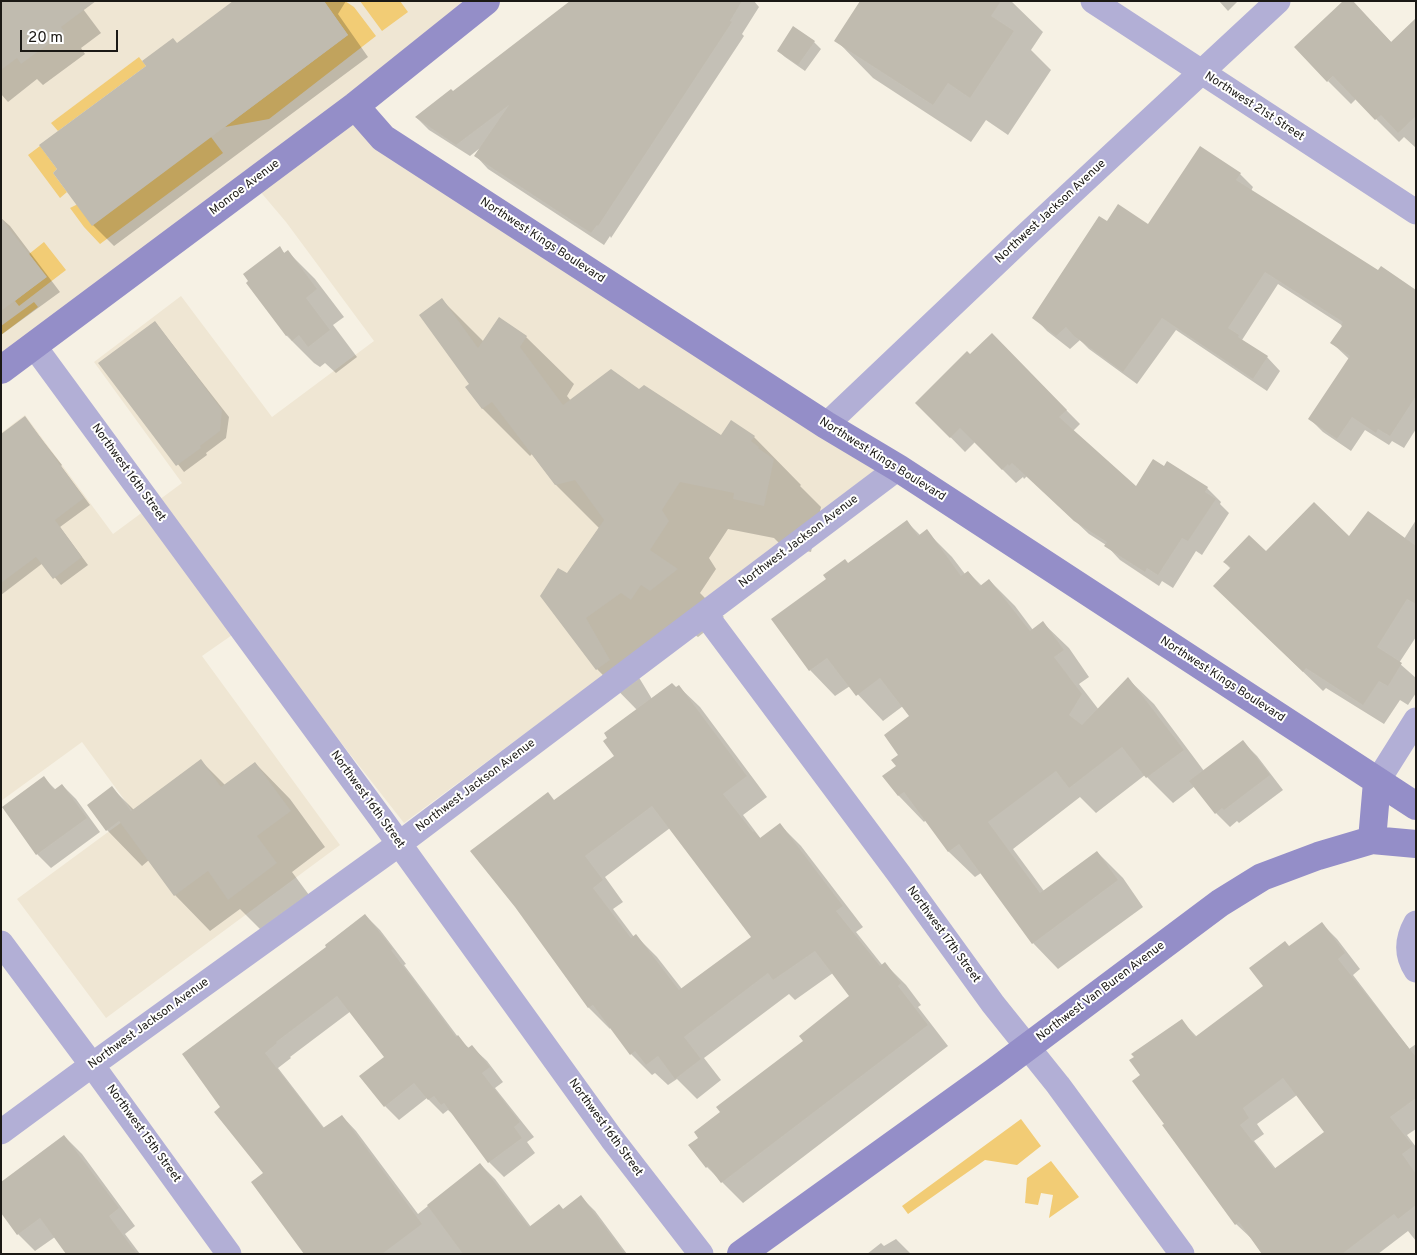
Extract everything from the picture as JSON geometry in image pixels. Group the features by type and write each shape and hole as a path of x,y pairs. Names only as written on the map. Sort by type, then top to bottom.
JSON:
{"street":[{"name":"Monroe Avenue","path":"1,370 355,106 486,1"},
{"name":"Northwest 21st Street","path":"1093,1 1416,212"},
{"name":"Northwest Jackson Avenue","path":"826,425 1278,1"},
{"name":"Northwest Kings Boulevard","path":"355,106 383,138 826,425 898,468 1416,806"},
{"name":"Northwest 16th Street","path":"34,346 399,844 612,1140 701,1254"},
{"name":"Northwest Jackson Avenue","path":"1,1132 399,844 898,468"},
{"name":"Northwest 17th Street","path":"705,614 1182,1254"},
{"path":"1416,720 1377,782 1372,840 1416,844"},
{"name":"Northwest Van Buren Avenue","path":"741,1254 1028,1048 1220,903 1262,878 1318,856 1372,840"},
{"path":"1416,923 1410,934 1408,949 1411,963 1416,970"},
{"name":"Northwest 15th Street","path":"1,943 229,1254"}],"shaded area":[{"path":"1,1 463,1 356,106 893,461 404,823 248,624 202,656 340,845 106,1018 17,899 134,813 82,742 1,801 1,433 25,415 113,534 182,483 94,362 181,296 272,417 374,341 286,222 253,183 1,370"},
{"path":"324,1 345,1 354,7 376,36 269,119 225,127 348,35"},
{"path":"360,1 400,1 408,12 382,31"},
{"path":"139,57 146,66 58,131 51,123"},
{"path":"211,137 223,153 100,244 70,208"},
{"path":"40,146 57,169 53,173 67,192 60,198 28,155"},
{"path":"44,242 66,270 19,306 15,301 46,277 29,254"},
{"path":"34,302 38,307 1,335 1,326"},
{"path":"1021,1119 1041,1146 1017,1165 985,1160 908,1214 902,1206"},
{"path":"1051,1161 1079,1197 1049,1218 1053,1195 1041,1193 1038,1205 1025,1203 1027,1178"}],"building":[{"path":"1,1 96,1 61,27 65,32 21,64 17,58 1,70"},
{"path":"233,1 324,1 348,35 92,226 53,173 57,169 39,145 146,66 142,61 173,38 177,43"},
{"path":"570,1 742,1 730,21 732,22 598,226 591,233 474,156 509,105 456,145 415,117 451,89 453,91"},
{"path":"860,1 1001,1 991,16 1014,31 970,98 948,83 933,105 834,41"},
{"path":"1343,1 1353,1 1391,42 1416,18 1416,116 1398,133 1381,115 1375,120 1333,76 1327,82 1294,47"},
{"path":"793,26 815,41 798,65 777,51"},
{"path":"1200,146 1241,173 1236,180 1378,270 1381,266 1416,290 1416,396 1390,436 1378,429 1376,433 1352,417 1337,439 1308,419 1350,356 1330,343 1343,322 1265,272 1228,328 1239,335 1238,337 1268,356 1253,379 1162,318 1123,372 1074,336 1066,327 1056,336 1032,318 1099,216 1107,221 1118,204 1148,224"},
{"path":"1,218 47,277 1,311"},
{"path":"280,246 284,253 288,250 317,289 306,298 330,330 308,347 299,335 292,341 288,335 286,336 246,283 248,281 243,274"},
{"path":"442,298 478,348 499,317 527,336 520,347 563,405 611,369 639,389 644,385 721,435 731,420 755,436 751,441 774,459 764,506 733,499 734,493 680,482 662,510 669,521 650,550 678,569 650,591 641,585 631,600 621,593 586,618 610,660 596,670 540,596 558,568 567,573 604,520 575,480 555,485 492,402 482,409 465,387 469,384 419,315"},
{"path":"155,321 222,410 220,431 176,466 98,363"},
{"path":"992,333 1067,410 1059,417 1136,486 1153,459 1164,466 1167,461 1208,487 1205,492 1216,499 1188,541 1182,538 1158,575 1147,568 1145,572 1104,546 1107,542 1074,521 1012,463 1002,470 960,428 950,438 915,403 967,351 970,354"},
{"path":"25,416 84,498 55,520 82,557 53,579 36,557 1,583 1,434"},
{"path":"1314,502 1349,536 1368,511 1416,546 1416,604 1407,599 1377,647 1402,663 1388,686 1379,681 1363,705 1306,668 1303,672 1213,586 1231,567 1223,562 1249,535 1266,551"},
{"path":"907,520 918,536 927,529 961,576 968,571 980,586 989,579 1030,631 1043,621 1064,650 1054,657 1082,694 1069,715 1082,725 1128,677 1184,750 1146,778 1122,747 1069,788 1056,771 988,822 1040,893 1097,851 1118,880 1032,944 959,844 948,852 904,792 898,796 882,776 896,766 891,760 898,755 884,735 909,716 880,678 856,696 827,658 809,671 771,619 826,579 823,575 845,559 848,563"},
{"path":"672,683 676,687 679,685 747,776 723,794 760,838 780,823 843,906 836,911 880,966 885,962 901,983 898,986 928,1025 721,1183 688,1145 698,1138 694,1132 720,1112 716,1107 803,1041 799,1036 849,996 815,951 773,980 768,973 684,1037 701,1059 675,1079 658,1056 646,1065 635,1051 630,1055 593,1005 588,1008 515,907 470,851 548,792 554,800 614,756 603,741 607,738 604,733","holes":["652,806 751,937 679,990 636,934 631,938 593,888 603,880 585,856"]},
{"path":"1243,740 1270,775 1224,810 1222,808 1215,814 1189,781"},
{"path":"201,759 221,787 255,762 291,811 257,836 277,863 228,900 208,871 174,896 119,821 106,831 87,805 112,786 131,811"},
{"path":"44,776 54,790 62,784 87,818 36,855 2,807"},
{"path":"365,914 393,949 391,950 456,1037 458,1035 468,1048 472,1045 490,1067 482,1073 520,1122 514,1127 522,1138 488,1163 444,1103 441,1105 434,1096 428,1100 414,1083 384,1107 359,1076 384,1057 337,996 276,1042 265,1053 323,1128 342,1115 422,1224 382,1254 304,1254 251,1182 263,1173 214,1112 220,1107 182,1054 326,947 325,945"},
{"path":"1322,922 1345,953 1338,959 1416,1057 1416,1098 1390,1117 1413,1146 1402,1154 1416,1174 1416,1205 1398,1219 1394,1214 1342,1254 1262,1254 1239,1222 1235,1225 1132,1081 1140,1075 1129,1060 1134,1057 1131,1054 1182,1019 1195,1037 1263,986 1249,968 1285,941 1289,946","holes":["1283,1078 1324,1132 1274,1169 1240,1125 1249,1118 1243,1108"]},
{"path":"64,1135 119,1208 109,1216 137,1254 66,1254 40,1218 17,1235 1,1213 1,1182"},
{"path":"480,1163 529,1227 559,1204 563,1209 581,1195 625,1254 463,1254 427,1205"}]}
